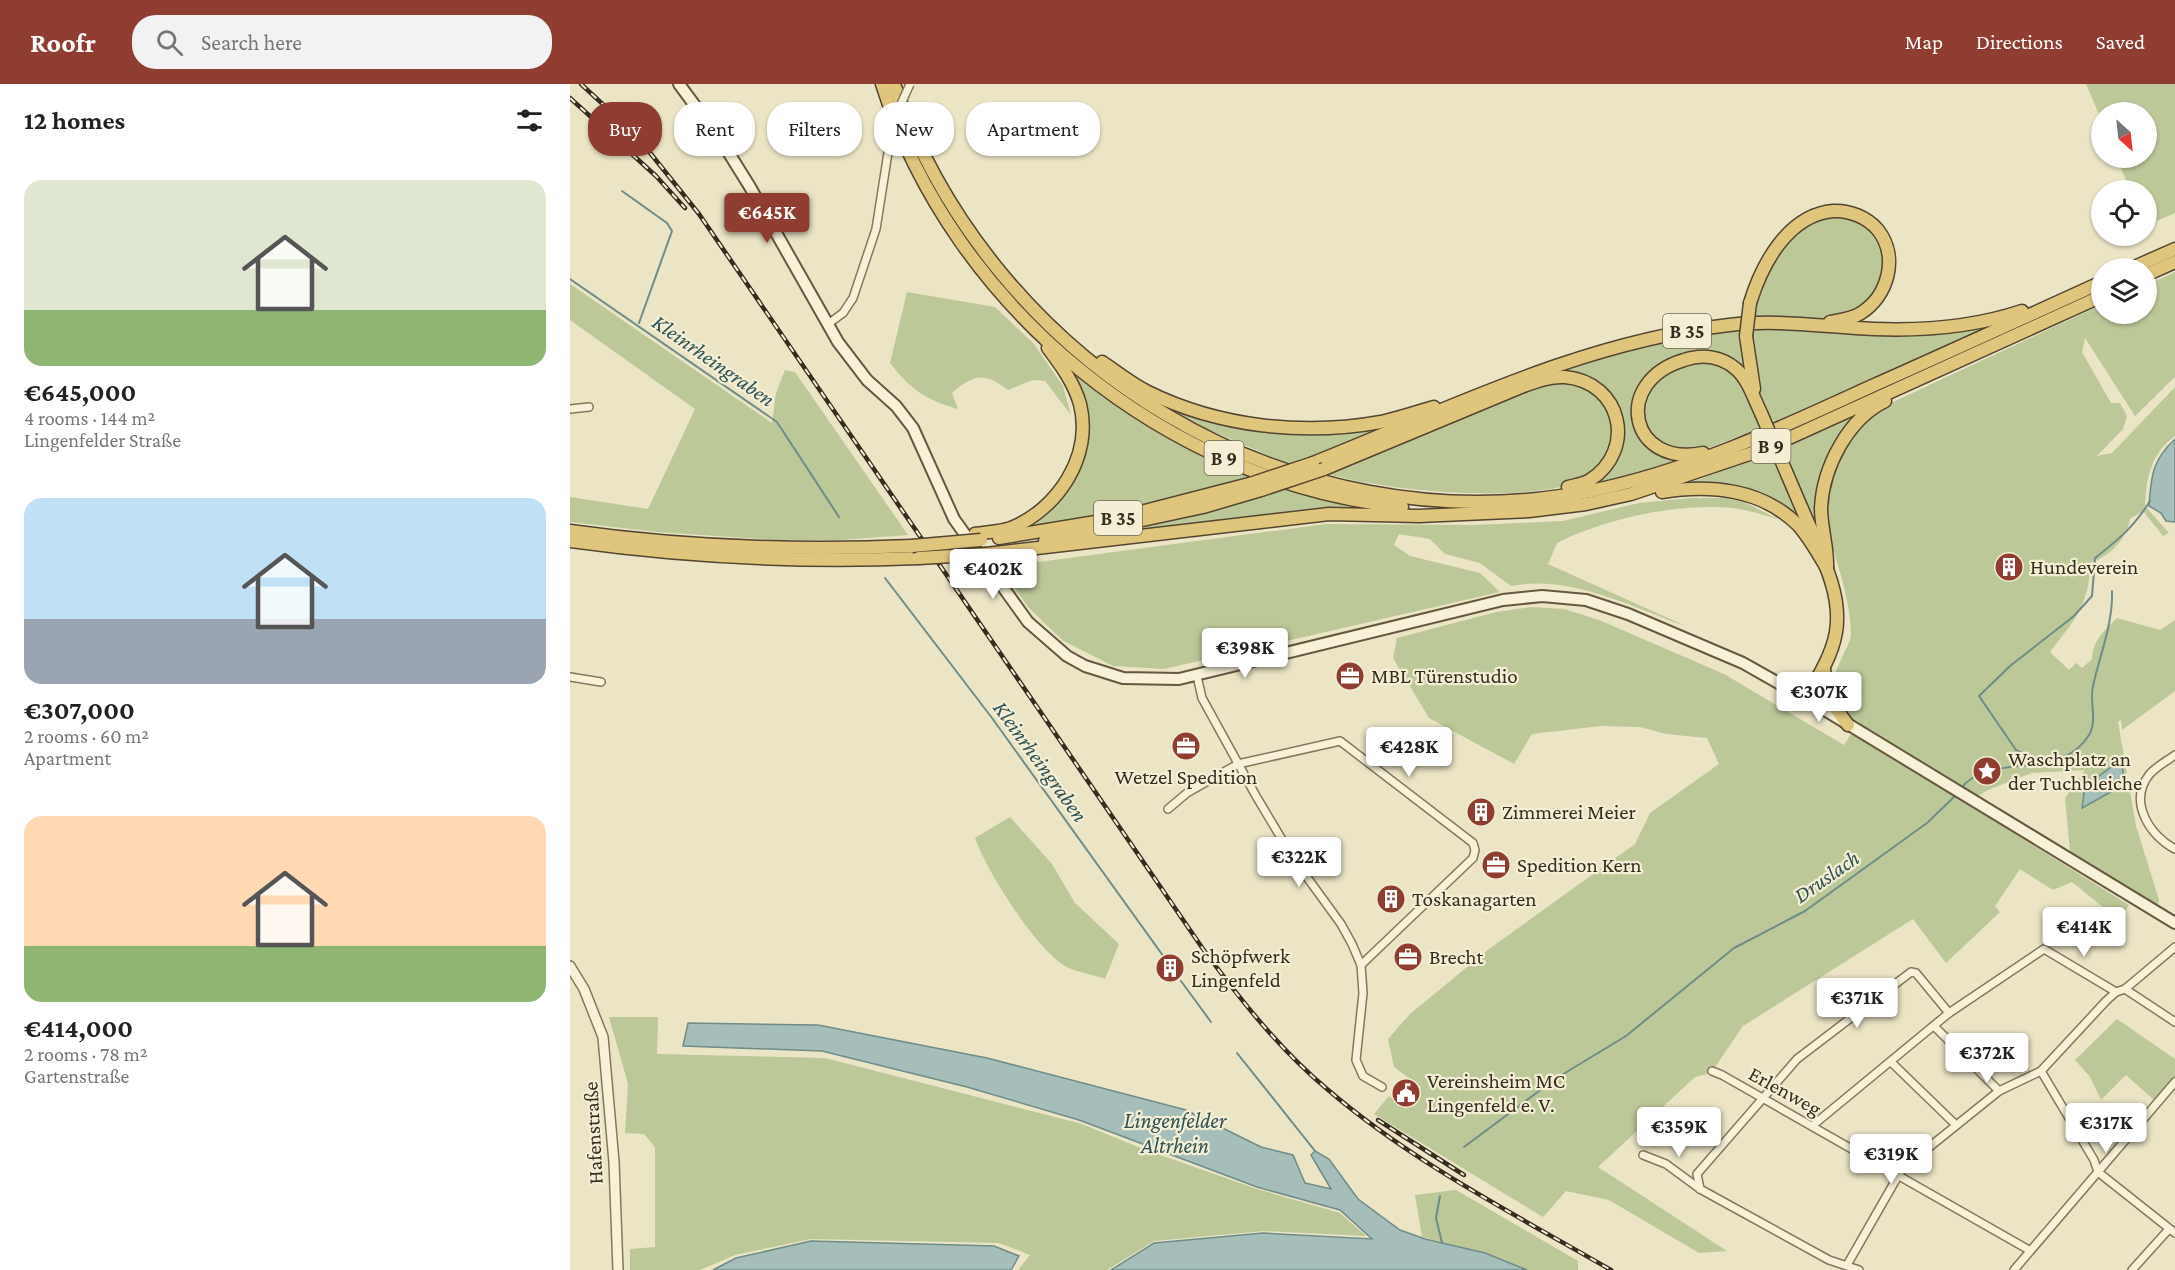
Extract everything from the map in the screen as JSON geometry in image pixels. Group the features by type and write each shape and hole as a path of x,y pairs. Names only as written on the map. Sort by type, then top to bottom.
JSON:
{"highway":[{"name":"B 9","path":"882,84 900,133 934,198 975,260 1031,325 1060,353 1121,401 1160,426 1218,455 1266,476 1317,491 1388,506 1451,513 1557,508 1631,494 1736,461 2091,301"},
{"name":"B 9","path":"894,84 911,130 957,214 1018,295 1072,348 1132,394 1169,418 1241,453 1278,468 1338,484 1396,495 1481,501 1528,498 1587,491 1660,474 1748,442 2091,287"},
{"path":"1761,413 1748,361 1746,336 1750,303 1756,285 1777,246 1804,219 1818,212 1844,210 1857,215 1876,229 1884,240 1889,261 1889,274 1881,293 1860,314 1844,320 1815,324"},
{"path":"2155,258 2175,249"},
{"path":"2157,270 2175,262"},
{"path":"1815,324 1874,329 1948,328 2012,314 2091,286"},
{"name":"B 35","path":"570,531 742,548 838,549 982,544 1114,519 1257,487 1318,466 1476,395 1606,348 1665,334 1731,324 1815,324"},
{"path":"982,544 1036,515 1055,499 1072,472 1080,449 1082,418 1071,381 1031,325"},
{"path":"1072,348 1086,352 1146,391 1164,399 1209,414 1268,426 1298,428 1383,421 1476,395"},
{"path":"1748,442 1728,444 1688,456 1669,454 1654,445 1639,422 1638,400 1644,385 1668,364 1692,357 1712,357 1736,369 1761,413 1836,593 1838,619 1835,643 1824,668 1805,698"},
{"path":"1318,466 1542,380 1564,377 1589,383 1608,399 1617,417 1618,432 1613,458 1589,482 1528,498"},
{"path":"1827,568 1821,510 1823,492 1833,458 1852,428 1907,385"},
{"path":"1631,494 1653,494 1692,487 1727,490 1763,500 1799,526 1827,568"},
{"path":"570,541 678,554 768,560 919,558 982,544 1329,514 1419,516 1451,513"},
{"path":"1824,668 1824,683 1828,698 1848,725"}],"main road":[{"path":"679,84 722,142 750,187 850,360 909,423 954,519 1014,605 1039,635 1085,666 1123,678 1153,681 1197,676 1503,600 1542,596 1586,600 1628,614 1743,663 1805,698 2175,923"}],"street":[{"path":"828,324 843,313 853,298 876,229 890,140 897,112 910,84"},
{"path":"570,409 589,407"},
{"path":"1197,676 1202,698 1238,764 1297,864 1341,924 1361,965 1361,1019 1356,1060 1363,1076 1382,1087"},
{"path":"570,677 601,682"},
{"path":"1168,809 1187,793 1238,764 1340,741 1473,843 1475,850 1473,858 1361,965"},
{"path":"2175,755 2148,775 2141,800 2144,817 2156,837 2175,849"},
{"path":"1847,1265 1898,1175 1999,1091 2042,1071 2116,992 2125,990 2175,947"},
{"path":"1812,1125 1949,1013 2044,949 2116,992"},
{"name":"Hafenstraße","path":"570,966 584,989 603,1037 609,1095 618,1270"},
{"path":"1700,1189 1697,1173 1797,1059 1911,972 1916,973 1949,1013"},
{"path":"2125,990 2175,1022"},
{"path":"1934,1026 1999,1091"},
{"path":"1891,1062 1956,1125"},
{"name":"Erlenweg","path":"1712,1071 1812,1125 2029,1250"},
{"path":"2042,1071 2094,1160 2098,1172 2172,1231 2132,1270"},
{"path":"2015,1270 2029,1250 2175,1082"},
{"path":"1642,1155 1666,1164 1700,1189 1829,1260 1859,1270"}],"green space":[{"path":"2086,84 2175,84 2175,213 2157,221 2157,180 2126,180 2121,168 2157,168 2157,102 2094,102"},
{"path":"1842,214 1868,226 1884,250 1885,274 1865,306 1837,318 1754,318 1756,305 1754,304 1771,261 1802,224"},
{"path":"2175,272 2175,377 2135,416 2085,338 2082,352 2111,403 2120,403 2127,416 2123,429 2097,456 2112,453 2175,387 2175,436 2160,450 2151,467 2145,506 2169,533 2163,536 2143,511 2130,519 2125,533 2116,546 2104,556 2090,563 2084,601 2073,621 2050,652 2069,670 2076,663 2082,668 2092,659 2094,647 2100,636 2117,618 2160,630 2175,620 2175,691 2122,730 2121,720 2118,722 2136,826 2159,900 2158,905 2070,851 2065,798 2085,770 2032,773 1990,789 1965,803 2129,905 2119,920 2072,882 2053,890 2020,869 1995,906 2000,912 1946,963 1913,919 1743,1026 1711,1073 1695,1077 1598,1167 1727,1251 1699,1253 1609,1200 1566,1191 1543,1217 1374,1114 1389,1096 1406,1109 1421,1087 1394,1067 1388,1039 1410,1014 1489,949 1635,844 1650,813 1719,764 1707,738 1666,734 1640,727 1601,726 1532,734 1514,764 1429,718 1393,658 1397,638 1496,612 1532,607 1564,609 1599,620 1724,674 1844,745 1858,723 1838,705 1831,691 1850,638 1850,621 1846,594 1825,513 1830,480 1845,448 1878,409 2091,310 2091,324 2157,324 2157,280"},
{"path":"570,284 772,423 776,393 785,370 795,372 908,535 841,540 776,540 657,532 570,522 570,497 648,509 695,409 570,320"},
{"path":"907,292 995,307 1034,344 1063,386 1071,415 1045,381 1033,380 1008,390 993,380 973,379 952,393 958,409 928,398 912,387 890,363"},
{"path":"1996,323 1773,423 1758,393 1741,333 1740,343 1743,343 1746,371 1687,355 1674,358 1656,367 1641,383 1636,424 1681,459 1645,471 1592,483 1612,465 1612,399 1550,373 1657,342 1734,330"},
{"path":"1716,362 1741,380 1761,428 1701,451 1670,450 1644,427 1642,396 1677,364"},
{"path":"1069,370 1112,402 1156,430 1202,456 1250,477 1134,510 1012,531 1036,519 1083,450"},
{"path":"1548,382 1576,384 1594,390 1605,405 1615,432 1601,468 1568,485 1513,493 1446,492 1380,485 1325,473"},
{"path":"1144,395 1240,425 1402,420 1315,457 1313,455 1288,464 1191,422"},
{"path":"1862,411 1831,455 1823,544 1786,460 1788,459 1783,447"},
{"path":"1771,452 1803,523 1789,512 1690,483"},
{"path":"1284,489 1364,510 1083,538 1168,520"},
{"path":"1690,498 1736,498 1778,519 1739,509 1712,507 1643,514 1597,526 1557,543 1548,564 1688,627 1579,589 1534,584 1511,586 1480,563 1445,554 1430,539 1399,534 1394,545 1410,556 1480,573 1500,592 1164,669 1113,666 1062,640 1028,607 1000,567 1326,524 1472,525 1563,521 1639,503"},
{"path":"1010,817 1052,864 1075,903 1119,944 1105,979 1069,968 1043,947 1015,910 990,870 975,838"},
{"path":"609,1017 658,1017 657,1054 825,1058 1082,1124 1143,1149 1254,1188 1340,1213 1366,1236 1264,1231 1154,1241 1107,1270 1018,1270 1030,1255 999,1243 811,1239 735,1255 700,1270 630,1270 630,1249 655,1247 655,1147 644,1134 625,1133 628,1084"},
{"path":"2117,1019 2175,1059 2175,1077 2155,1101 2126,1075 2101,1100 2090,1077 2075,1060"},
{"path":"1456,1190 1578,1261 1578,1270 1527,1270 1485,1253 1422,1237 1415,1195"}],"water":[{"path":"2175,439 2175,522 2166,521 2161,513 2149,506 2157,462"},
{"path":"2121,760 2125,784 2082,808 2085,786"},
{"name":"Lingenfelder Altrhein","path":"688,1023 818,1025 987,1058 1186,1110 1261,1147 1293,1155 1305,1183 1331,1189 1311,1155 1315,1151 1329,1159 1358,1199 1400,1230 1425,1239 1485,1253 1527,1270 1111,1270 1154,1243 1263,1233 1372,1239 1340,1210 1257,1187 1079,1120 967,1087 822,1051 683,1046"},
{"path":"811,1241 994,1246 1019,1256 1011,1270 713,1270 736,1258"}],"waterway":[{"path":"622,191 667,223 672,231 639,323"},
{"name":"Kleinrheingraben","path":"570,279 777,422 839,517"},
{"path":"2031,765 2030,757 2016,750 1979,696 2010,666 2074,616 2092,596 2095,558 2138,519 2150,501"},
{"name":"Kleinrheingraben","path":"885,578 992,718 1169,964"},
{"name":"Druslach","path":"1961,788 1974,777 1990,771 2044,763 2061,758 2077,749 2089,735 2093,723 2093,686 2108,627 2112,591"},
{"name":"Druslach","path":"1464,1147 1555,1079 1626,1036 1734,948 1805,911 1927,823 1956,795"},
{"name":"Kleinrheingraben","path":"1181,981 1211,1022"},
{"name":"Kleinrheingraben","path":"1237,1053 1315,1151"},
{"name":"Druslach","path":"1440,1196 1436,1218 1442,1243"}],"railway":[{"path":"581,84 635,134 699,214 1203,949 1261,1023 1309,1074 1394,1140 1464,1186 1611,1270"},
{"path":"570,98 656,176 685,208"},
{"path":"1378,1120 1464,1175"}],"place":[{"name":"Hundeverein","path":"2009,567"},
{"name":"MBL Türenstudio","path":"1350,676"},
{"name":"Wetzel Spedition","path":"1186,746"},
{"name":"Waschplatz an der Tuchbleiche","path":"1987,771"},
{"name":"Zimmerei Meier","path":"1481,812"},
{"name":"Spedition Kern","path":"1496,865"},
{"name":"Toskanagarten","path":"1391,899"},
{"name":"Brecht","path":"1408,957"},
{"name":"Schöpfwerk Lingenfeld","path":"1170,968"},
{"name":"Vereinsheim MC Lingenfeld e. V.","path":"1406,1093"}]}
